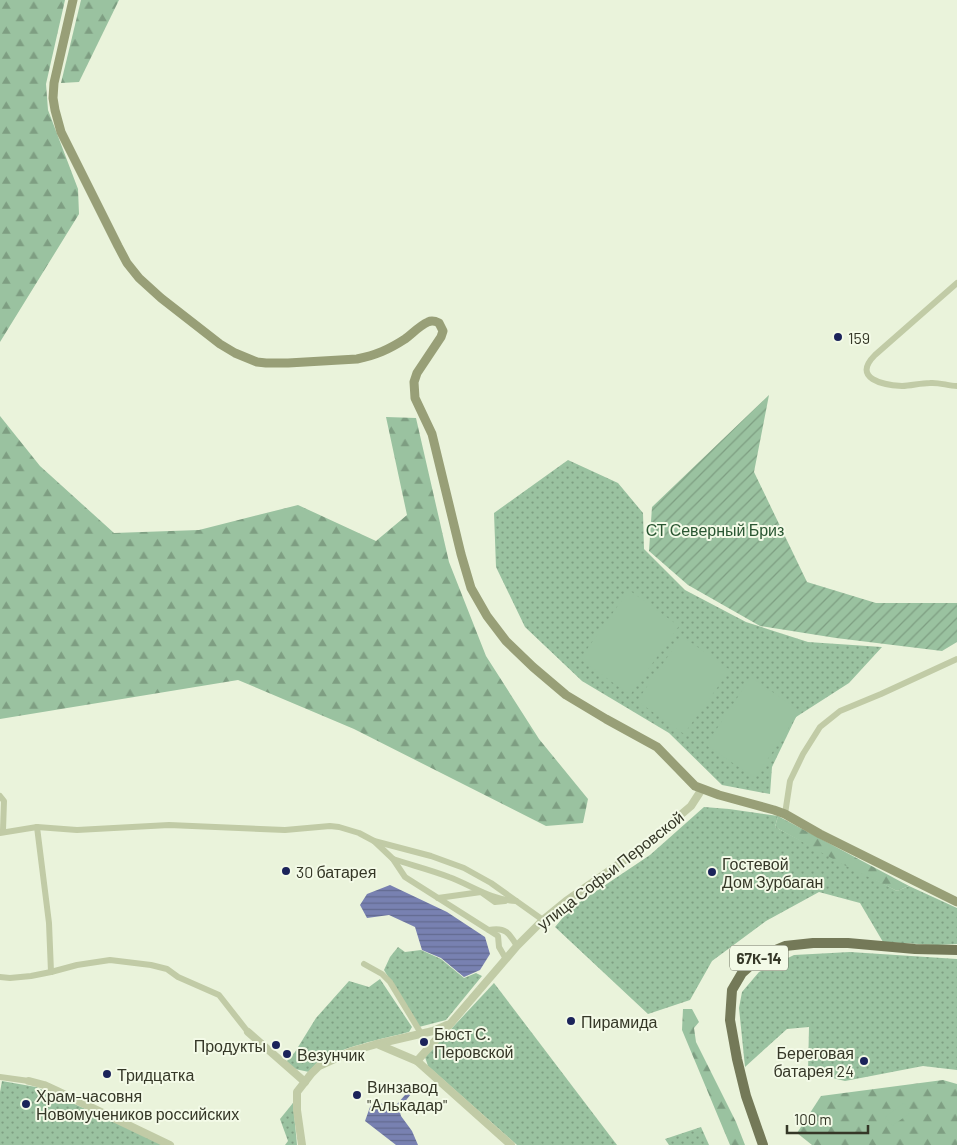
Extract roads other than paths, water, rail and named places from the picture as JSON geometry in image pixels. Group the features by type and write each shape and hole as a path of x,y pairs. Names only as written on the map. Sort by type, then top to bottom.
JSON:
{"main road":[{"path":"73,0 54,83 53,98 55,110 61,132 102,215 127,263 138,278 220,344 235,354 257,362 288,363 342,360 376,355 404,340 428,322 439,323 442,331 441,337 417,373 414,382 415,398 432,434 471,588 487,616 506,641 548,681 566,695 657,747 696,786 719,796 784,814 820,834 957,902"},
{"name":"67К-14","path":"763,1145 746,1096 730,1020 732,990 742,973 761,956 784,946 813,942 957,950"}],"street":[{"path":"957,283 875,355 866,367 868,375 878,382 902,386 928,383 957,386"},
{"path":"784,814 790,780 820,728 840,711 957,659"},
{"path":"679,771 692,788 691,806"},
{"name":"улица Софьи Перовской","path":"417,1061 517,946 543,920 566,901 643,847 691,806 702,789"},
{"path":"691,806 709,795 719,796"},
{"path":"0,796 4,801 1,831 37,827 77,830 169,825 286,830 330,826 339,827 359,833 374,841 431,856 464,868 491,883 543,920"},
{"path":"37,827 48,923 51,972"},
{"path":"374,841 392,859 405,877 498,936 500,947 506,959"},
{"path":"392,859 450,877 482,892 495,902 516,901"},
{"path":"438,898 482,892"},
{"path":"489,930 498,929 510,934 517,946"},
{"path":"0,977 51,972 77,965 110,960 167,968 178,977 218,995 248,1032 305,1082"},
{"path":"364,964 382,974 390,982 422,1034"},
{"path":"302,1145 297,1110 297,1092 319,1066 352,1051 422,1034 451,1023"},
{"path":"377,1044 417,1061 511,1145"},
{"path":"0,1077 44,1084 170,1145"}],"water":[{"path":"390,885 447,912 485,937 490,954 480,970 464,977 441,958 422,950 415,927 389,915 367,918 360,905 367,894"},
{"path":"412,1087 415,1089 399,1109 418,1145 396,1145 365,1121 370,1107 377,1100 391,1111"}],"place":[{"name":"159","path":"838,337"},
{"name":"30 батарея","path":"286,871"},
{"name":"Гостевой Дом Зурбаган","path":"712,872"},
{"name":"Пирамида","path":"571,1021"},
{"name":"Бюст С. Перовской","path":"424,1042"},
{"name":"Продукты","path":"276,1045"},
{"name":"Везунчик","path":"287,1054"},
{"name":"Береговая батарея 24","path":"864,1061"},
{"name":"Тридцатка","path":"107,1074"},
{"name":"Винзавод \"Алькадар\"","path":"357,1095"},
{"name":"Храм-часовня Новомучеников российских","path":"26,1104"}],"park label":[{"name":"СТ Северный Бриз","path":"715,529"}]}
